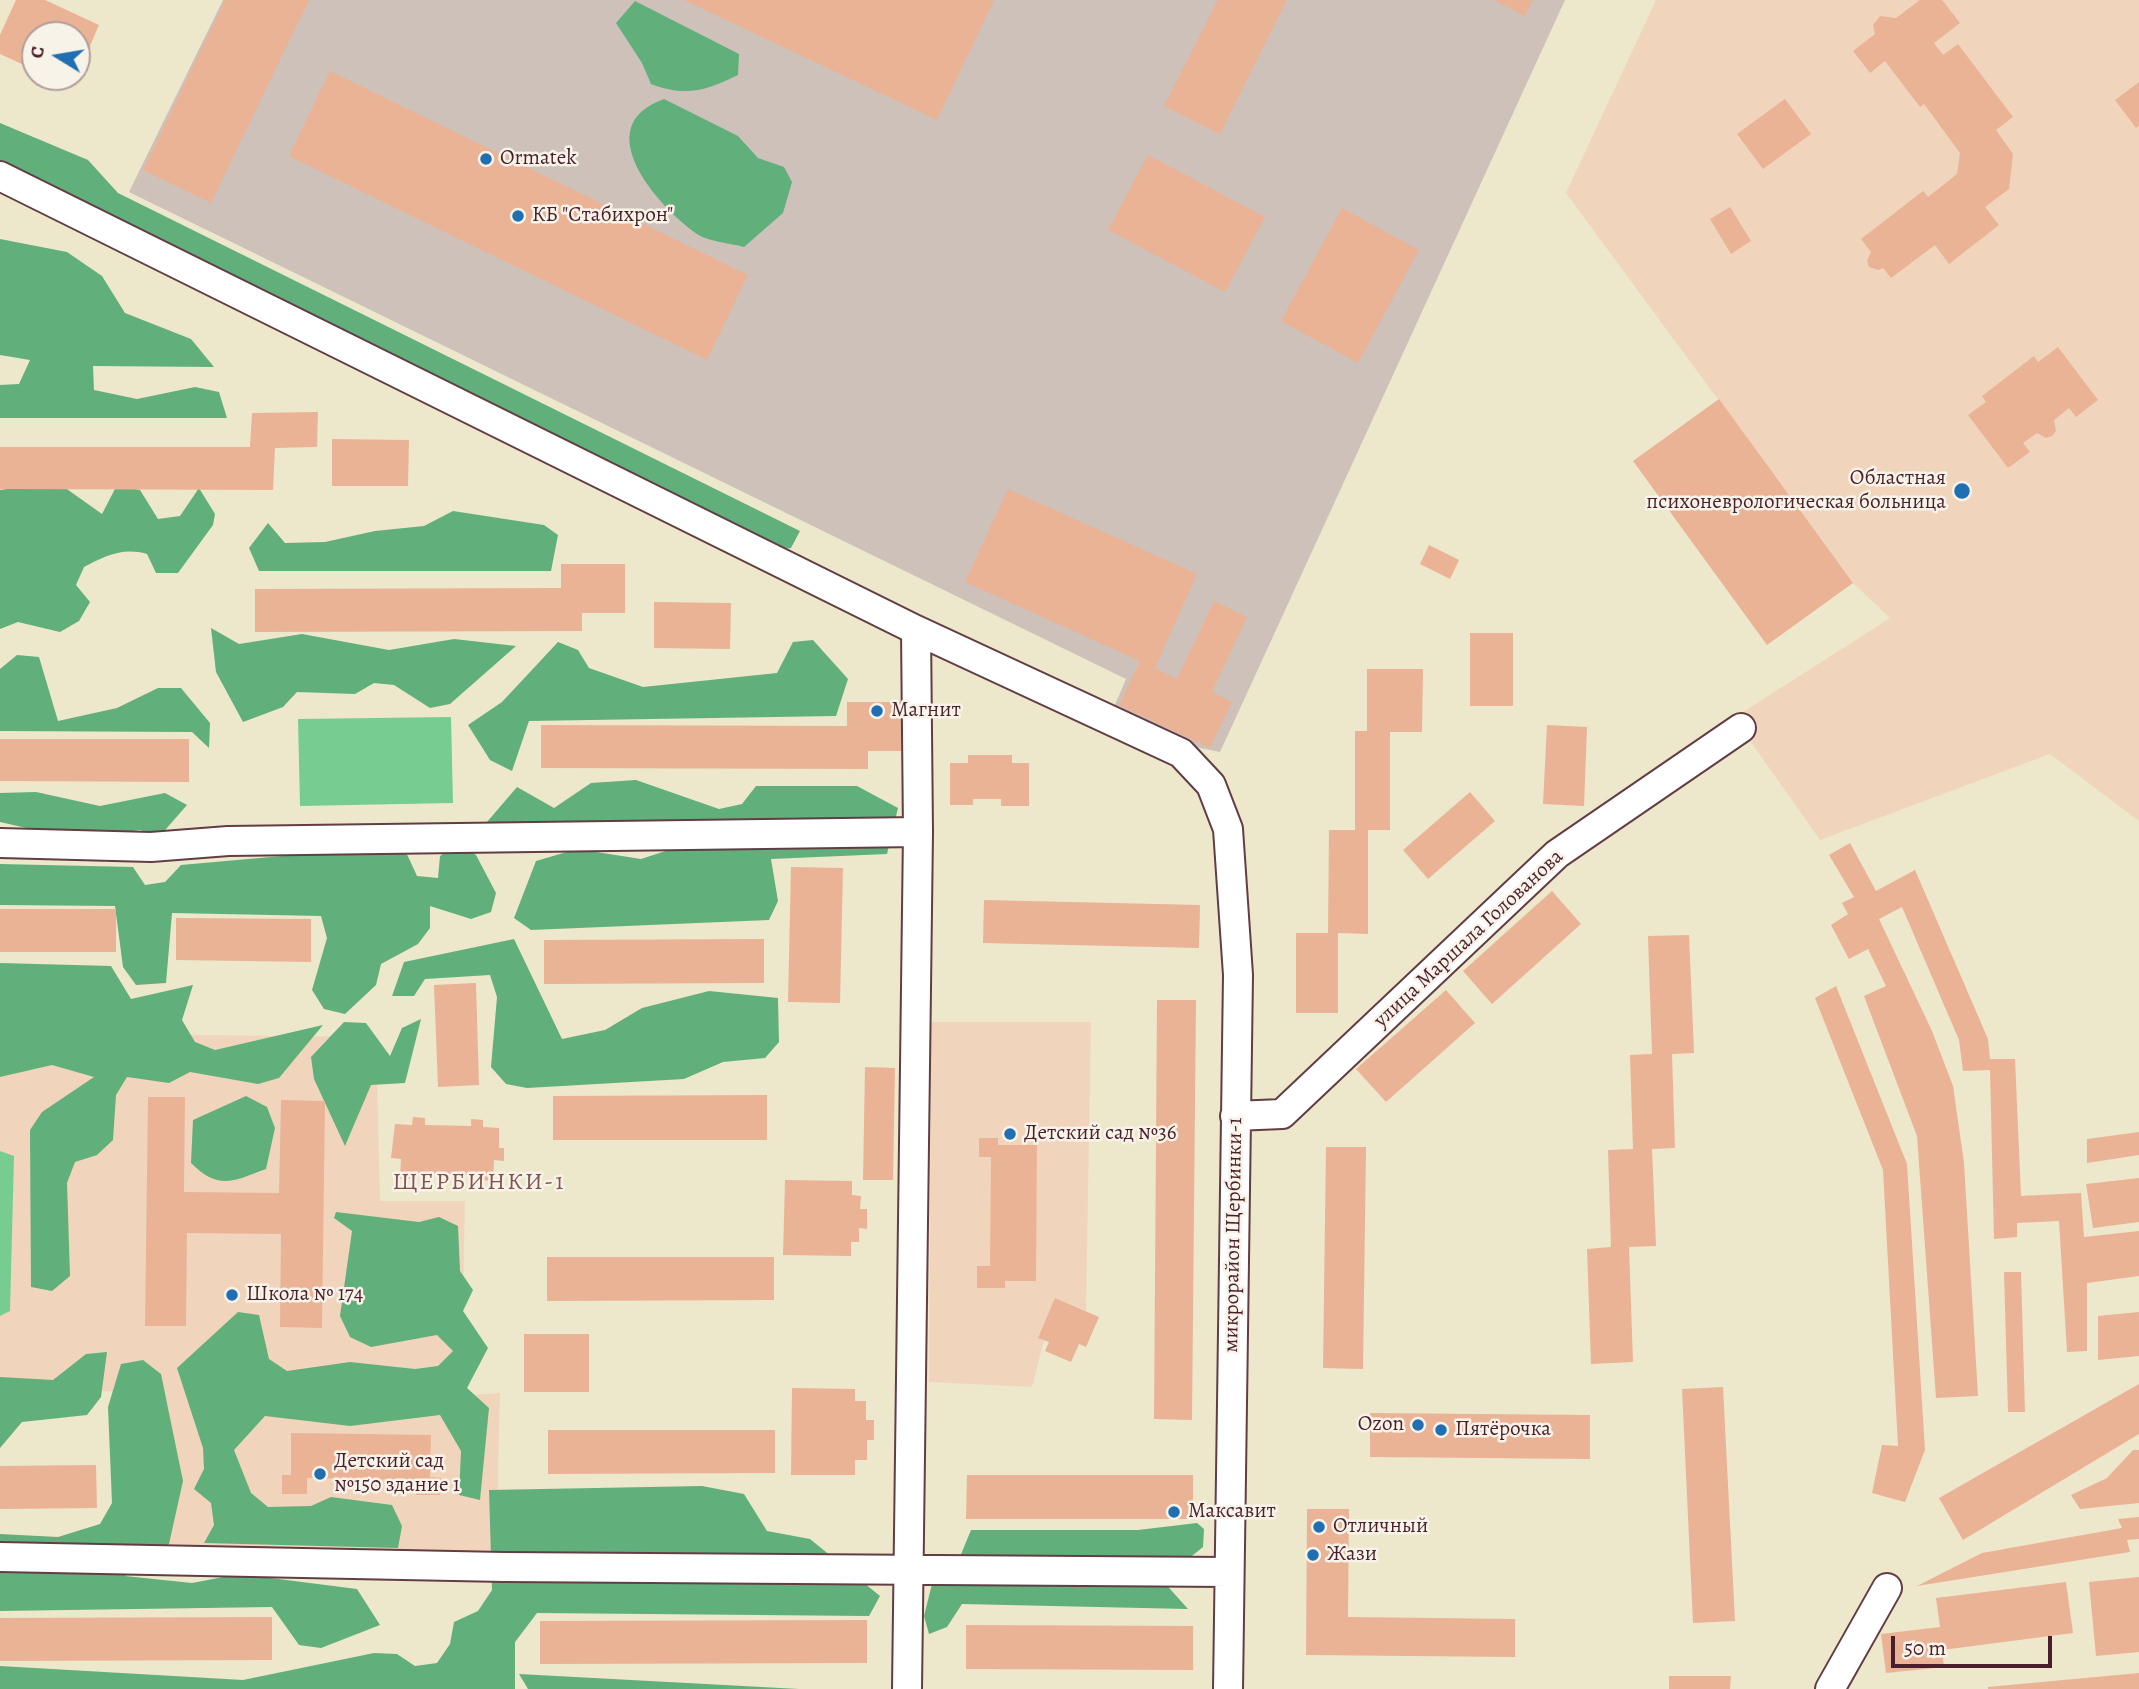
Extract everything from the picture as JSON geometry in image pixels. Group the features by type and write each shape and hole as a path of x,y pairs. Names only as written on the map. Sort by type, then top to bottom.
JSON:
{"street":[{"path":"0,176 916,630 918,832 907,1689"},
{"name":"микрорайон Щербинки-1","path":"916,630 1181,753 1211,785 1228,829 1238,975 1228,1689"},
{"name":"улица Маршала Голованова","path":"1235,1116 1282,1114 1557,854 1741,728"},
{"path":"0,843 151,846 228,841 918,832"},
{"path":"0,1557 504,1567 1228,1572"},
{"path":"1830,1689 1887,1588"}],"shaded area":[{"path":"223,0 1565,0 1220,752 1195,747 1114,707 1126,679 129,192"},
{"name":"Областная психоневрологическая больница","path":"1656,0 2139,0 2139,821 2050,754 1820,840 1734,718 1890,618 1853,583 1566,193"},
{"name":"Детский сад №36","path":"931,1022 1091,1022 1086,1311 1055,1298 1032,1387 929,1382"},
{"name":"Школа № 174","path":"0,1033 376,1037 380,1201 465,1201 461,1396 500,1393 496,1554 144,1552 142,1392 0,1389"}],"green space":[{"path":"635,1 739,54 738,75 695,90 675,90 651,84 642,63 616,23"},
{"path":"664,99 738,136 758,158 784,167 792,182 783,213 744,247 713,241 697,234 664,205 637,166 630,146 631,128 642,111"},
{"path":"0,123 88,160 118,193 800,531 791,548 776,550 0,164"},
{"path":"0,239 67,252 102,276 125,313 191,339 214,367 93,366 94,390 137,399 195,387 219,392 227,418 0,418 0,385 19,384 30,360 0,355"},
{"path":"57,482 102,514 117,485 140,490 158,519 180,516 199,488 215,514 213,525 178,573 156,573 147,554 138,552 107,556 84,567 76,585 90,602 79,621 60,632 18,622 0,629 0,490"},
{"path":"453,511 544,525 558,535 551,571 259,571 249,548 268,523 285,543 325,542 375,531 424,526"},
{"path":"211,628 239,644 302,634 389,650 454,639 516,646 450,704 430,708 394,685 374,683 355,694 297,692 283,707 243,722 216,672"},
{"path":"813,640 848,679 836,716 529,721 512,771 490,760 468,725 502,702 558,642 578,650 589,668 643,687 777,673 793,642"},
{"path":"17,655 39,657 58,721 117,708 158,688 181,688 210,723 209,748 192,732 0,731 0,669"},
{"path":"451,717 453,803 300,806 298,719"},
{"path":"636,780 719,809 742,804 756,786 857,786 898,808 887,854 771,859 778,901 769,920 531,930 514,918 536,861 577,849 641,859 684,845 686,828 487,822 517,787 554,808 591,783"},
{"path":"36,792 100,806 165,793 187,805 159,837 140,830 75,839 0,822 0,793"},
{"path":"378,831 399,837 417,876 438,878 440,856 459,843 476,855 496,893 491,912 471,919 430,906 430,928 418,944 381,964 376,985 345,1014 324,1009 312,990 327,938 321,916 172,913 166,983 136,985 123,967 115,906 0,905 0,864 133,867 145,885 165,882 181,865 293,855"},
{"path":"514,939 562,1039 605,1030 642,1008 709,991 778,998 779,1042 765,1058 723,1062 684,1079 527,1088 506,1084 491,1067 497,997 490,975 425,979 414,996 392,996 404,962"},
{"path":"0,963 111,966 131,999 193,985 182,1020 195,1042 215,1050 323,1025 279,1078 258,1084 190,1072 169,1083 127,1077 116,1095 113,1140 97,1155 75,1162 67,1183 70,1276 52,1291 31,1287 30,1130 42,1112 94,1077 52,1065 0,1077"},
{"path":"421,1019 405,1083 371,1085 345,1146 314,1079 311,1057 344,1022 366,1023 390,1056 402,1028"},
{"path":"246,1096 267,1107 275,1128 266,1169 235,1180 210,1177 191,1163 193,1120"},
{"path":"0,1151 14,1156 10,1311 0,1316"},
{"path":"336,1212 419,1222 439,1217 458,1226 460,1271 473,1290 463,1311 488,1348 467,1388 489,1408 480,1500 459,1495 461,1451 440,1415 350,1426 265,1416 234,1450 251,1493 268,1507 311,1506 331,1497 392,1505 402,1526 398,1548 204,1543 214,1525 211,1503 194,1489 204,1469 203,1448 177,1368 238,1312 259,1315 269,1359 287,1371 350,1362 415,1369 438,1366 453,1351 437,1335 371,1347 350,1337 340,1316 352,1231 334,1218"},
{"path":"107,1352 101,1397 87,1415 22,1422 0,1448 0,1377 53,1380 86,1354"},
{"path":"143,1360 161,1374 183,1481 169,1544 125,1576 192,1583 239,1574 357,1589 380,1625 321,1648 299,1645 272,1607 0,1611 0,1534 58,1537 100,1524 112,1503 108,1407 121,1364"},
{"path":"702,1486 744,1494 767,1531 810,1539 880,1596 869,1616 537,1613 515,1642 515,1689 0,1689 0,1666 243,1680 374,1653 397,1654 415,1666 437,1663 450,1644 454,1622 478,1611 492,1590 489,1490"},
{"path":"1197,1523 1204,1529 1203,1547 1162,1580 1188,1609 962,1604 947,1627 929,1634 924,1616 932,1584 948,1586 971,1530 1138,1530"},
{"path":"519,1674 799,1689 528,1689"}],"building":[{"path":"16,0 45,0 90,21 21,21 21,64 0,54 0,35"},
{"path":"225,0 309,0 211,203 143,170"},
{"path":"684,0 994,0 937,120"},
{"path":"1218,0 1287,0 1220,134 1164,106"},
{"path":"1494,0 1533,0 1525,16"},
{"path":"1920,0 1942,0 1960,23 1934,43 1943,55 1958,44 2013,117 1996,130 2013,154 2009,189 1985,207 1999,225 1949,264 1935,245 1891,278 1883,268 1878,270 1869,267 1867,261 1871,252 1861,239 1923,191 1928,197 1957,174 1960,153 1924,104 1920,107 1885,61 1870,73 1853,51 1875,34 1873,25 1880,16 1896,18"},
{"path":"91,21 99,25 91,44"},
{"name":"КБ \"Стабихрон\"","path":"330,71 748,275 707,360 289,156"},
{"path":"2139,82 2139,126 2136,128 2115,100"},
{"path":"1785,99 1811,134 1763,169 1737,134"},
{"path":"1148,155 1265,217 1225,292 1108,230"},
{"path":"1730,207 1751,241 1731,254 1710,219"},
{"path":"1342,208 1419,250 1358,363 1281,321"},
{"path":"2058,347 2098,400 2076,417 2069,408 2054,420 2056,431 2052,436 2046,438 2037,433 2023,443 2030,452 2008,468 1968,415 1986,402 1982,396 2034,356 2038,362"},
{"path":"1719,399 1853,583 1767,645 1633,461"},
{"path":"318,412 317,447 275,448 273,490 0,489 0,447 250,447 252,413"},
{"path":"332,439 409,440 408,486 332,486"},
{"path":"1008,489 1197,574 1155,668 1177,679 1214,601 1247,617 1212,692 1232,702 1210,748 1119,705 1140,661 965,582"},
{"path":"1429,545 1459,560 1450,579 1420,564"},
{"path":"561,564 625,564 625,613 582,613 582,631 255,632 255,589 561,588"},
{"path":"654,602 731,603 730,649 654,648"},
{"path":"1470,633 1513,633 1513,706 1470,706"},
{"path":"1367,669 1423,669 1422,732 1390,732 1390,830 1368,830 1368,934 1338,933 1338,1013 1296,1013 1296,933 1328,933 1329,830 1355,830 1355,731 1367,731"},
{"path":"847,702 911,702 911,751 868,751 868,769 541,768 541,725 847,726"},
{"path":"1547,725 1587,727 1584,806 1543,804"},
{"path":"0,739 189,739 189,782 0,781"},
{"path":"968,755 1012,755 1012,763 1029,763 1029,806 1001,806 1001,799 973,799 973,805 950,805 950,763 968,763"},
{"path":"1470,792 1495,821 1428,879 1403,850"},
{"path":"1850,843 1876,891 1915,870 1988,1039 1990,1059 2015,1059 2021,1196 2081,1193 2084,1237 2139,1231 2139,1276 2087,1283 2087,1351 2067,1352 2059,1221 2017,1223 2017,1237 1994,1239 1990,1070 1963,1071 1959,1040 1902,907 1879,919 1932,1031 1953,1086 1964,1163 1978,1396 1936,1398 1917,1136 1864,996 1886,986 1868,949 1849,959 1831,925 1848,914 1842,903 1854,897 1829,855"},
{"path":"791,867 843,868 840,1003 788,1002"},
{"path":"1552,891 1581,924 1492,1004 1463,971"},
{"path":"984,900 1200,905 1199,948 983,943"},
{"path":"0,909 116,909 116,952 0,952"},
{"path":"176,918 311,919 311,962 176,960"},
{"path":"1689,935 1694,1053 1672,1054 1675,1148 1652,1149 1656,1246 1629,1247 1633,1362 1591,1364 1587,1249 1611,1247 1608,1150 1633,1149 1630,1055 1652,1054 1648,936"},
{"path":"764,939 764,983 544,984 544,940"},
{"path":"476,983 479,1085 438,1087 434,985"},
{"path":"1836,986 1907,1164 1925,1450 1905,1502 1872,1493 1882,1445 1898,1446 1883,1170 1815,998"},
{"path":"1446,990 1475,1023 1386,1102 1356,1069"},
{"path":"1157,1000 1196,1000 1192,1420 1154,1419"},
{"path":"865,1067 895,1068 893,1180 863,1180"},
{"path":"767,1095 767,1140 553,1140 553,1096"},
{"path":"148,1097 185,1097 184,1192 279,1193 281,1100 325,1101 322,1328 280,1327 281,1234 187,1233 186,1326 145,1326"},
{"path":"413,1117 425,1118 425,1125 471,1126 471,1119 483,1120 483,1127 499,1128 499,1148 504,1148 504,1161 494,1160 493,1181 481,1180 481,1176 414,1173 414,1179 400,1179 401,1159 391,1158 395,1124 412,1125"},
{"path":"2139,1132 2139,1155 2087,1163 2087,1139"},
{"path":"979,1138 998,1138 998,1145 1037,1145 1036,1281 1005,1281 1005,1288 977,1288 977,1266 990,1266 991,1157 979,1157"},
{"path":"1326,1147 1366,1147 1363,1369 1323,1368"},
{"path":"2139,1178 2139,1222 2093,1228 2086,1184"},
{"path":"785,1180 852,1181 852,1195 861,1196 860,1209 867,1209 867,1229 859,1228 859,1242 851,1242 851,1256 783,1255"},
{"path":"547,1257 774,1257 774,1300 547,1301"},
{"path":"2004,1272 2021,1272 2025,1412 2008,1412"},
{"path":"1055,1298 1099,1317 1086,1347 1079,1344 1071,1362 1045,1351 1049,1342 1038,1338"},
{"path":"2139,1312 2139,1356 2098,1360 2098,1316"},
{"path":"524,1334 589,1334 589,1392 524,1392"},
{"path":"2139,1384 2139,1434 1963,1540 1939,1498"},
{"path":"1723,1387 1735,1621 1693,1623 1682,1389"},
{"path":"792,1388 855,1389 855,1401 866,1401 866,1420 874,1420 874,1440 867,1440 867,1460 855,1460 855,1475 791,1475"},
{"path":"1370,1413 1590,1415 1590,1459 1370,1457"},
{"path":"548,1430 775,1430 775,1473 548,1474"},
{"path":"291,1433 431,1435 430,1477 441,1478 440,1495 416,1495 417,1480 307,1478 307,1494 282,1494 282,1475 291,1475"},
{"path":"2133,1450 2139,1450 2139,1503 2080,1509 2071,1495 2107,1478"},
{"path":"96,1465 97,1508 0,1509 0,1466"},
{"path":"967,1475 1193,1475 1193,1519 966,1519"},
{"path":"1307,1509 1349,1509 1348,1617 1515,1619 1515,1657 1306,1655"},
{"path":"2139,1517 2139,1539 2127,1540 2130,1552 1917,1586 1982,1553 2122,1528 2118,1519"},
{"path":"2139,1577 2139,1652 2096,1656 2089,1582"},
{"path":"2066,1582 2073,1633 1942,1650 1944,1667 1886,1673 1881,1634 1940,1627 1936,1598"},
{"path":"272,1617 272,1660 0,1661 0,1618"},
{"path":"867,1620 867,1663 540,1664 540,1621"},
{"path":"966,1625 1193,1626 1193,1670 966,1669"},
{"path":"2139,1673 2139,1689 1988,1689 1988,1687"},
{"path":"1669,1676 1731,1676 1730,1689 1669,1689"}],"place":[{"name":"Ormatek","path":"486,159"},
{"name":"КБ \"Стабихрон\"","path":"518,216"},
{"name":"Областная психоневрологическая больница","path":"1962,491"},
{"name":"Магнит","path":"877,711"},
{"name":"Детский сад №36","path":"1010,1134"},
{"name":"Школа № 174","path":"232,1295"},
{"name":"Ozon","path":"1418,1425"},
{"name":"Пятёрочка","path":"1441,1430"},
{"name":"Детский сад №150 здание 1","path":"320,1474"},
{"name":"Максавит","path":"1174,1512"},
{"name":"Отличный","path":"1319,1527"},
{"name":"Жази","path":"1313,1555"}],"district":[{"name":"ЩЕРБИНКИ-1","path":"479,1183"}]}
